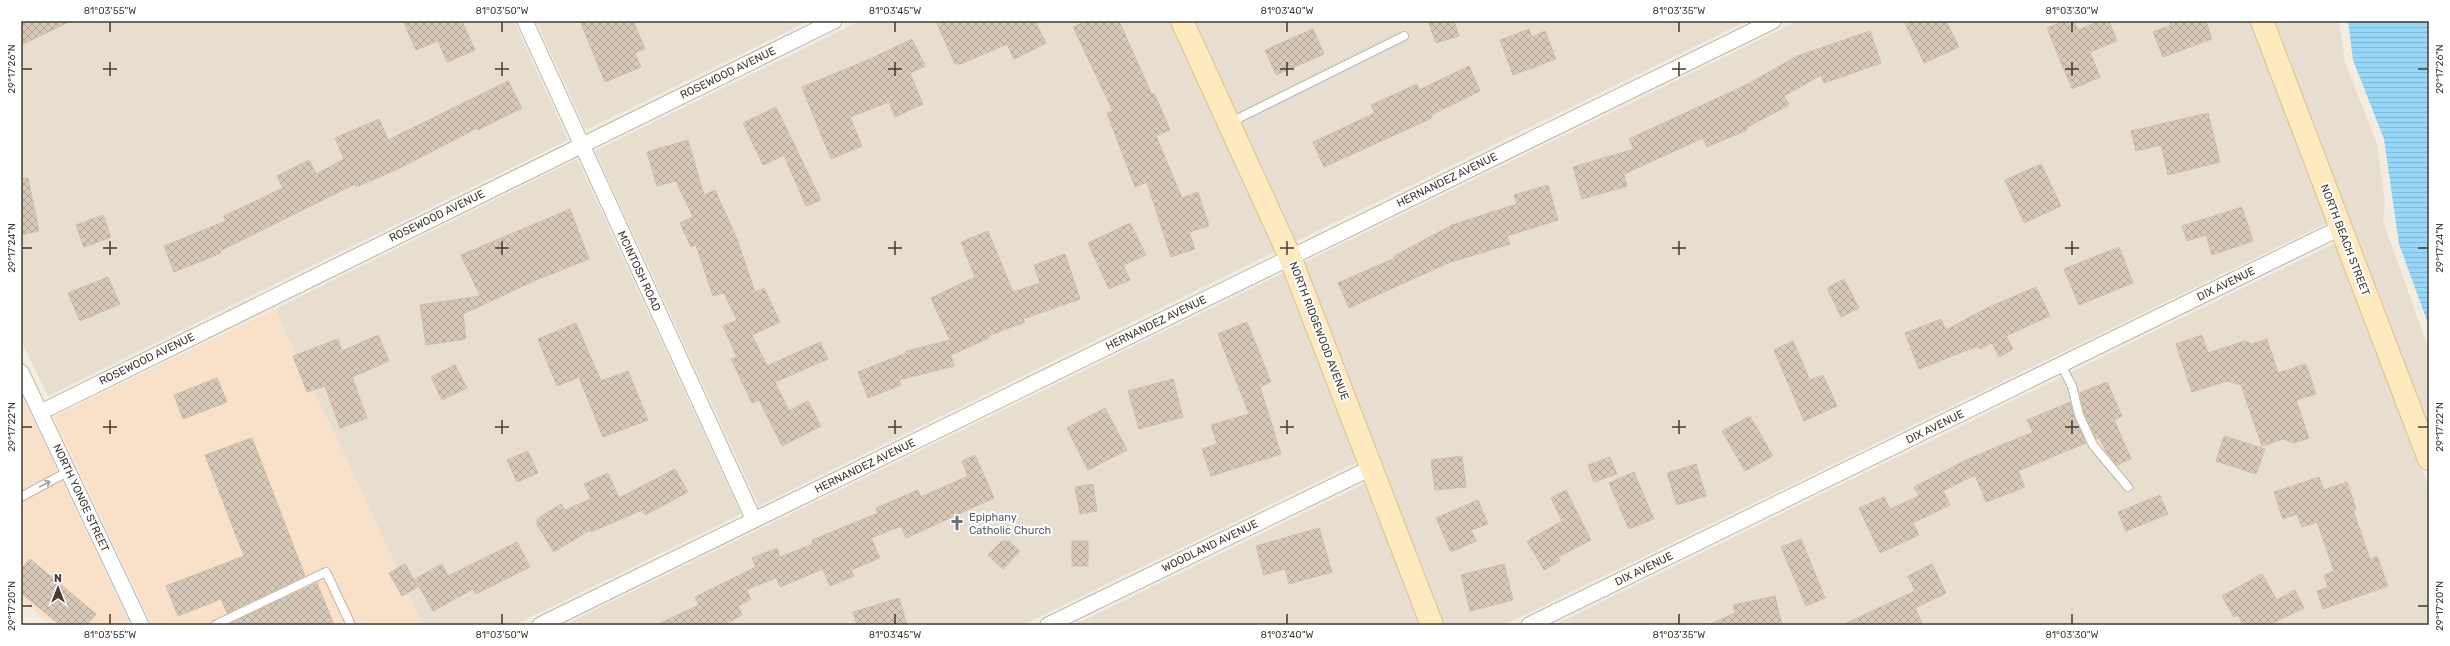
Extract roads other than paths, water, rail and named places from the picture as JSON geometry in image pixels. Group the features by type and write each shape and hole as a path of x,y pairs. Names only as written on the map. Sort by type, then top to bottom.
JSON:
{"street":[{"name":"MCINTOSH ROAD","path":"525,21 754,520"},
{"name":"ROSEWOOD AVENUE","path":"41,412 834,21"},
{"name":"NORTH RIDGEWOOD AVENUE","path":"1182,21 1290,257 1432,625"},
{"name":"HERNANDEZ AVENUE","path":"540,625 1773,21"},
{"name":"NORTH BEACH STREET","path":"2262,21 2429,459"},
{"name":"DIX AVENUE","path":"1529,625 2340,228"},
{"name":"NORTH YONGE STREET","path":"21,372 141,625"},
{"name":"WOODLAND AVENUE","path":"1048,625 1371,468"}],"lane":[{"path":"1229,124 1404,36"},
{"path":"2061,365 2072,386 2079,415 2093,445 2128,487"},
{"path":"21,497 69,471"},
{"path":"215,625 326,572 351,625"}],"water":[{"path":"2348,21 2429,21 2429,326 2399,244 2384,139 2353,60"}],"place":[{"name":"Epiphany Catholic Church","path":"957,523"}]}
